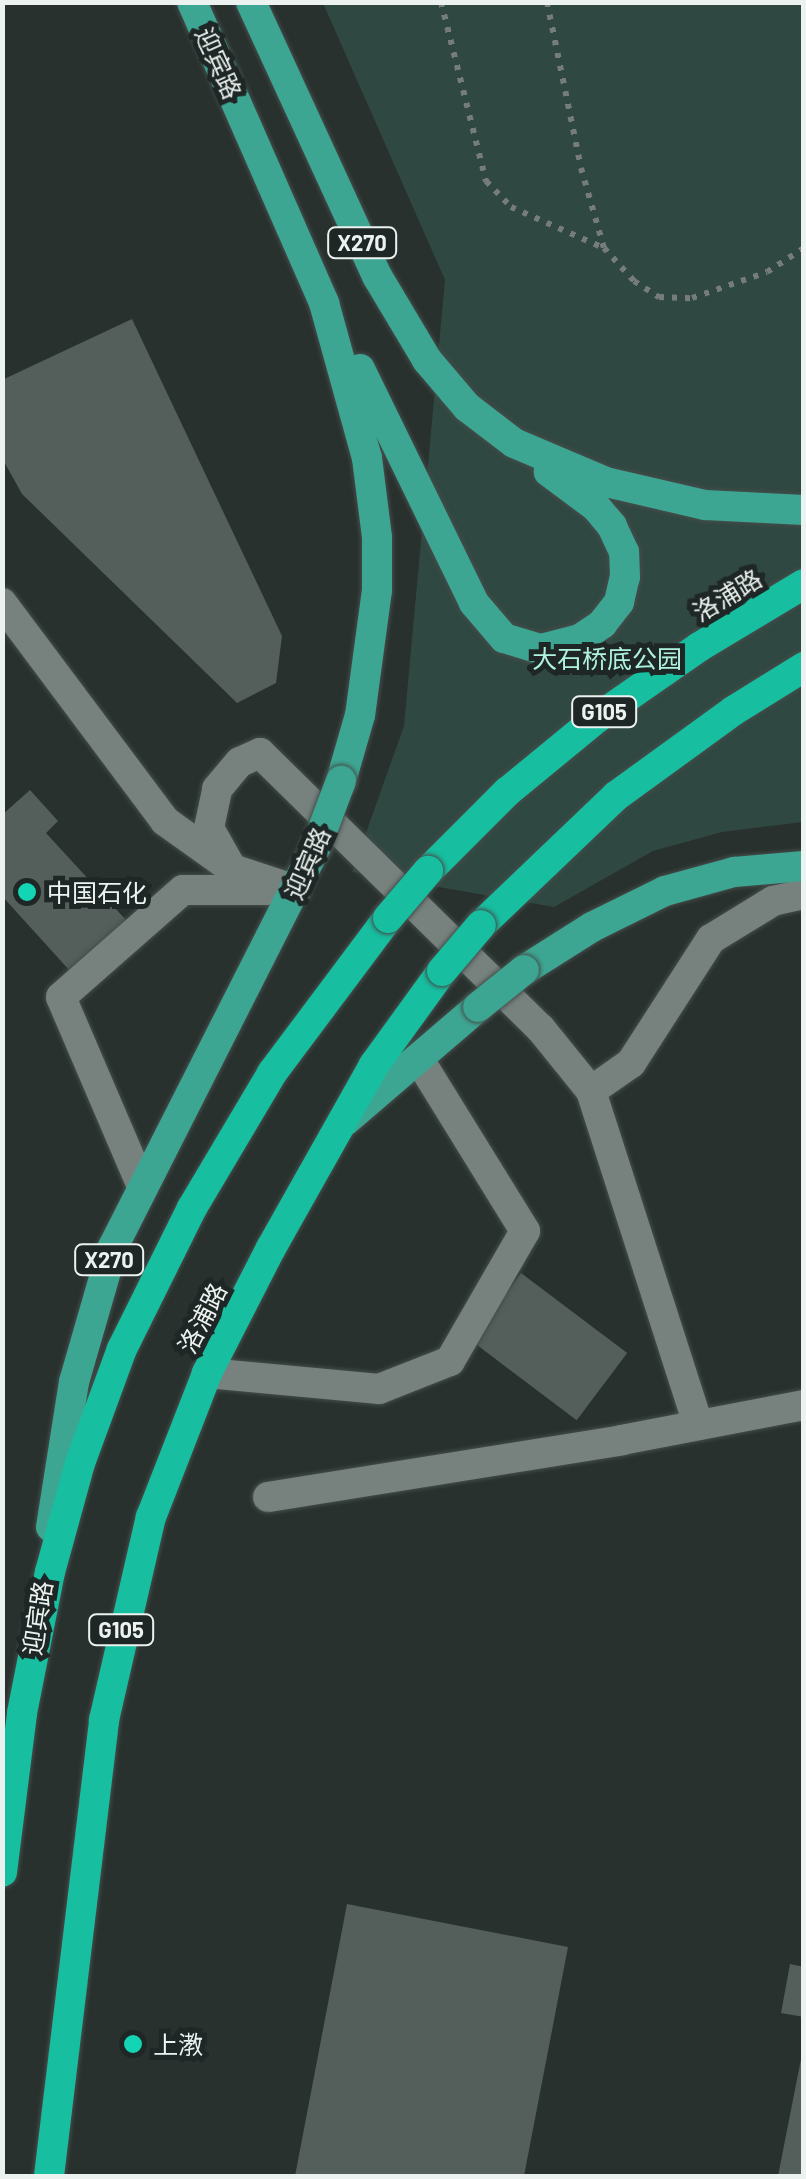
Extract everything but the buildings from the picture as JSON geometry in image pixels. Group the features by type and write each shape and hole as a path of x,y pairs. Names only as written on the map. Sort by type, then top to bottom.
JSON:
{"highway":[{"name":"洛浦路","path":"2,1872 22,1713 64,1515 122,1349 192,1208 272,1073 388,918 428,871 507,792 597,718 700,647 804,584"},
{"name":"洛浦路","path":"49,2176 94,1791 117,1648 152,1517 207,1374 374,1065 481,925 616,796 676,749 796,673"}],"main road":[{"name":"迎宾路","path":"22,1713 77,1368 103,1276 141,1184 316,846 341,781 368,672 377,590 377,538 358,415 337,338 192,2"},
{"name":"X270","path":"251,2 400,317 447,386 487,424 558,464 638,491 704,505 804,510"},
{"path":"265,2 269,41"},
{"path":"310,269 482,616 504,638 527,647 554,647 580,639 602,624 619,602 626,565 618,537 596,507 487,424"},
{"path":"339,1126 524,970 592,927 665,892 734,872 804,866"}],"street":[{"path":"2,602 164,820 232,869 296,890"},
{"path":"232,869 209,828 217,789 240,762 260,754 541,1030 591,1091 698,1425"},
{"path":"141,1184 61,997 184,890 296,890"},
{"path":"591,1091 631,1064 712,939 773,901 804,894"},
{"path":"207,1374 378,1389 450,1361 525,1231 418,1058"},
{"path":"268,1498 804,1404"}],"path":[{"path":"441,2 486,181 511,207 604,248 634,281 659,297 692,298 767,272 804,248"},
{"path":"546,2 581,168 604,248"}],"green space":[{"name":"大石桥底公园","path":"323,3 803,3 803,822 722,832 653,851 554,907 352,872 404,726 445,280"}],"place":[{"name":"中国石化","path":"27,892"},
{"name":"上漖","path":"133,2044"}]}
